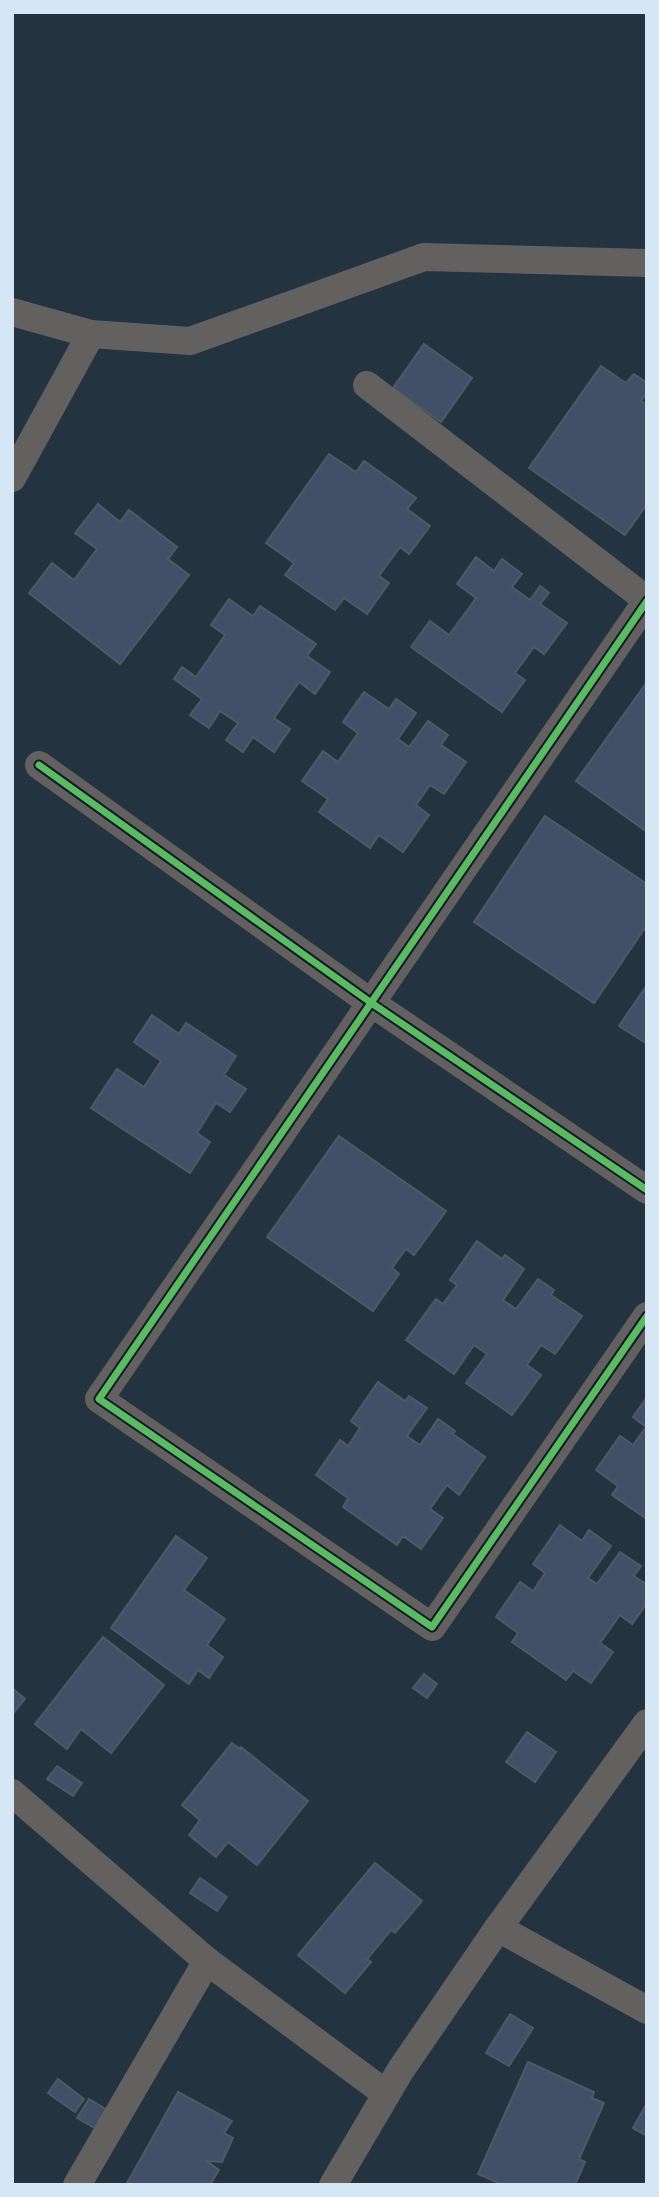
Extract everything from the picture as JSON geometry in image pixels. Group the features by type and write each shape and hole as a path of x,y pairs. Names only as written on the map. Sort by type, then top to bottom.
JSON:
{"street":[{"path":"12,313 91,334 190,341 424,257 647,263"},
{"path":"12,478 91,334"},
{"path":"367,385 647,600 99,1399 432,1627 647,1316"},
{"path":"39,765 370,1002 647,1190"},
{"path":"333,2185 385,2093 498,1928 647,1723"},
{"path":"12,1793 207,1961 385,2093"},
{"path":"498,1928 647,2010"},
{"path":"77,2185 207,1961"}],"building":[{"path":"424,344 472,378 441,422 393,388"},
{"path":"601,366 626,383 634,374 647,383 647,393 641,401 647,405 647,504 625,535 529,468"},
{"path":"329,454 356,472 364,461 416,498 407,509 430,526 409,554 400,547 379,576 389,583 367,614 344,598 335,610 285,575 294,563 266,543"},
{"path":"98,504 120,522 129,510 177,547 168,559 189,575 120,664 29,593 52,563 74,580 97,549 75,533"},
{"path":"476,557 494,571 502,559 522,574 512,587 530,600 540,586 549,593 540,604 567,623 544,654 534,647 515,673 525,680 502,712 411,647 430,621 449,635 476,598 457,584"},
{"path":"229,599 253,616 260,606 316,644 307,656 330,672 315,694 299,682 274,718 290,729 274,752 253,737 243,752 226,740 238,723 220,711 209,728 190,715 202,699 174,679 182,667 196,677 225,635 211,625"},
{"path":"647,682 647,832 576,781"},
{"path":"364,692 389,709 396,699 416,713 398,739 409,747 428,721 448,735 441,745 466,762 444,794 430,785 416,805 429,815 403,852 379,835 370,848 319,812 328,799 302,781 323,751 338,762 358,733 343,722"},
{"path":"545,816 647,884 647,925 594,1003 474,922"},
{"path":"647,985 647,1044 619,1026"},
{"path":"152,1015 179,1034 186,1023 236,1056 224,1075 246,1089 230,1112 216,1103 197,1133 210,1142 190,1173 91,1108 117,1069 144,1087 161,1061 134,1042"},
{"path":"339,1136 446,1211 414,1255 406,1249 392,1268 399,1274 373,1311 267,1237"},
{"path":"477,1241 502,1259 505,1255 524,1269 503,1300 516,1309 538,1279 554,1290 551,1295 582,1316 555,1354 541,1345 527,1365 541,1375 512,1415 466,1383 487,1354 474,1345 454,1374 406,1340 436,1299 443,1304 457,1285 450,1280"},
{"path":"378,1382 405,1401 409,1396 427,1408 407,1436 420,1445 438,1419 455,1431 453,1434 485,1457 459,1495 447,1485 430,1509 443,1518 421,1549 403,1536 397,1545 343,1507 348,1498 316,1475 340,1440 348,1446 360,1428 351,1421"},
{"path":"647,1397 647,1519 612,1495 618,1486 596,1470 620,1436 633,1445 646,1427 633,1417"},
{"path":"560,1525 582,1541 589,1530 611,1546 588,1578 597,1584 620,1552 641,1566 634,1576 647,1585 647,1603 632,1624 620,1615 600,1643 613,1652 591,1683 573,1671 566,1680 512,1642 518,1633 496,1617 520,1582 533,1591 545,1573 533,1564"},
{"path":"176,1536 207,1558 184,1590 225,1619 207,1645 223,1657 209,1678 198,1670 189,1684 111,1628"},
{"path":"103,1637 164,1685 111,1753 81,1729 67,1749 35,1724"},
{"path":"424,1674 437,1684 427,1698 413,1688"},
{"path":"12,1688 25,1699 12,1715"},
{"path":"527,1732 556,1752 535,1782 506,1762"},
{"path":"232,1743 240,1749 241,1747 308,1801 257,1865 228,1842 216,1857 189,1835 200,1820 182,1805"},
{"path":"57,1766 82,1783 73,1796 47,1779"},
{"path":"375,1863 422,1901 395,1933 391,1930 367,1959 371,1962 345,1993 298,1955"},
{"path":"200,1878 227,1897 217,1911 190,1893"},
{"path":"510,2014 533,2028 509,2066 486,2053"},
{"path":"528,2062 594,2092 592,2098 604,2103 579,2159 585,2162 575,2185 503,2185 478,2174"},
{"path":"58,2079 84,2099 75,2112 48,2093"},
{"path":"178,2092 232,2121 224,2133 233,2138 222,2162 207,2161 219,2170 210,2185 126,2185"},
{"path":"89,2099 111,2112 100,2131 77,2118"},
{"path":"647,2103 647,2136 633,2128"}],"cycle path":[{"path":"647,601 99,1399 432,1627 647,1316"},
{"path":"39,765 370,1002 647,1190"}]}
